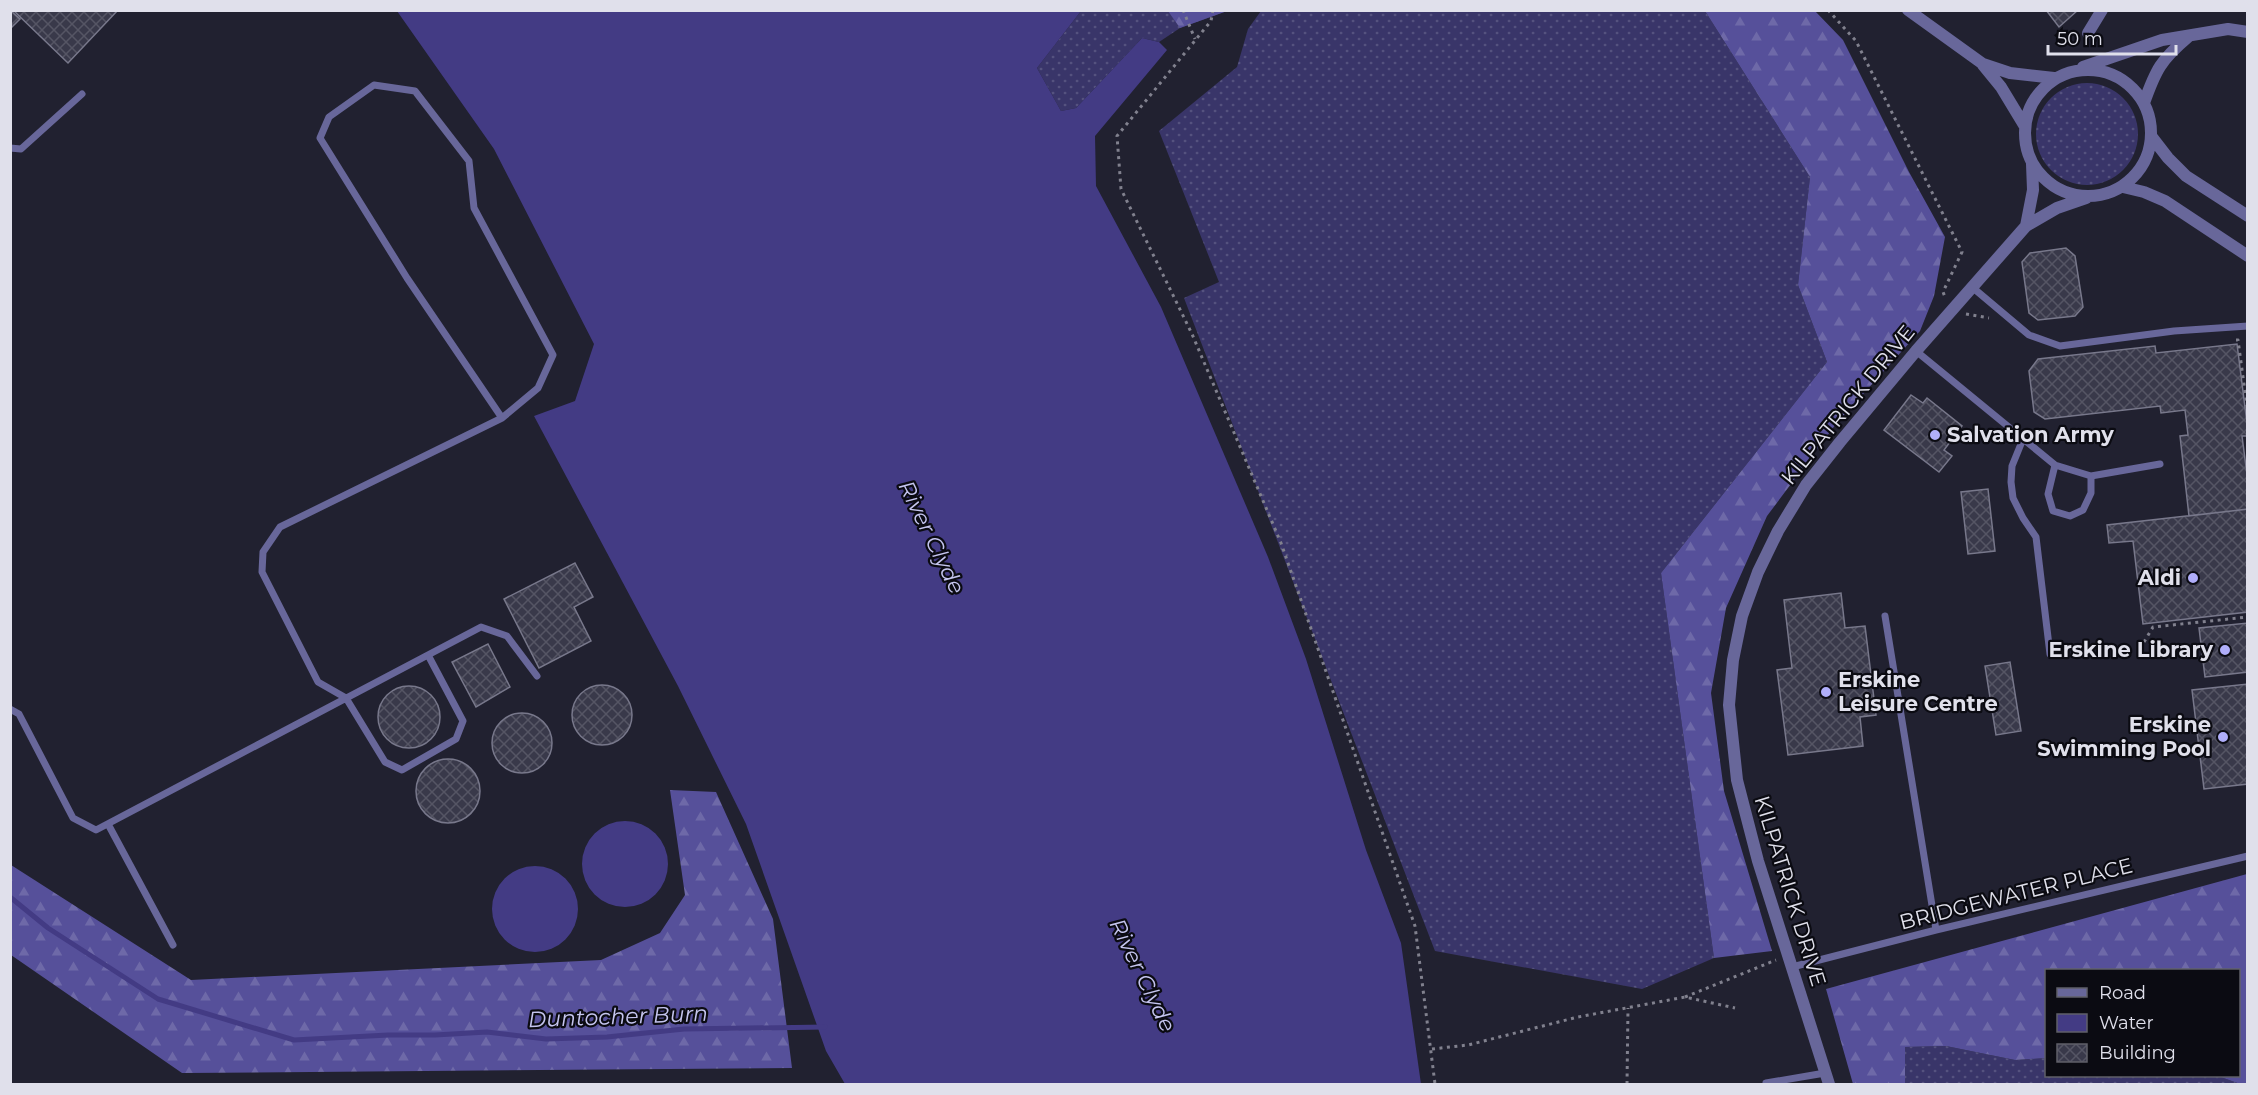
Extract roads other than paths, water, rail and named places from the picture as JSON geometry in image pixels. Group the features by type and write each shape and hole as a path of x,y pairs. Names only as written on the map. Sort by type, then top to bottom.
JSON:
{"street":[{"path":"1908,10 1983,64 2001,87 2024,124 2032,164 2033,190 2026,226"},
{"path":"2088,33 2102,10"},
{"path":"2024,124 2026,114 2037,95 2054,78 2162,40 2228,29 2247,32"},
{"path":"2144,103 2161,62 2189,36"},
{"path":"1983,64 2010,73 2054,78"},
{"path":"2032,164 2042,176 2056,186 2086,198 2111,193 2123,187 2136,174 2146,158 2151,136 2144,103 2137,93 2122,81 2107,74 2091,70 2076,70"},
{"path":"2151,136 2186,176 2247,216"},
{"path":"2123,187 2154,195 2165,201 2247,256"},
{"name":"KILPATRICK DRIVE","path":"1827,1079 1758,861 1737,780 1729,705 1735,649 1742,616 1758,572 1778,531 1806,484 1950,311 2026,226 2057,208 2086,198"}],"lane":[{"path":"428,655 463,721 456,739 402,770 386,762 346,698 318,682 262,572 263,552 280,527 502,418 538,388 554,355 474,208 469,161 415,91 374,85 329,117 320,138 407,278 502,418"},
{"path":"10,148 21,149 82,94"},
{"path":"1972,287 2029,335 2060,346 2247,326"},
{"path":"1916,351 2055,465 2091,476 2160,464"},
{"path":"2023,439 2012,466 2013,498 2036,537 2050,654"},
{"path":"2055,465 2048,494 2054,511 2070,516 2083,510 2091,493 2091,476"},
{"path":"1885,616 1936,930"},
{"path":"10,709 19,714 73,818 96,830 482,627 507,636 537,676"},
{"path":"108,824 174,945"},
{"name":"BRIDGEWATER PLACE","path":"1790,961 1936,930 2247,856"},
{"path":"1766,1083 1827,1079"}],"water":[{"name":"River Clyde","path":"397,11 1081,11 1037,68 1061,111 1076,108 1142,38 1159,42 1167,50 1095,136 1096,186 1161,307 1268,557 1306,659 1366,850 1401,943 1421,1084 845,1084 826,1051 746,824 678,686 534,416 575,401 594,344 494,149"},
{"path":"617,821 633,821 656,833 665,847 668,864 665,881 656,895 633,907 617,907 601,900 589,888 582,872 582,856 589,840 601,828"},
{"path":"527,866 543,866 566,878 575,892 578,909 575,926 566,940 543,952 527,952 511,945 499,933 492,917 492,901 499,885 511,873"}],"waterway":[{"name":"Duntocher Burn","path":"10,897 48,928 158,999 294,1040 487,1032 546,1039 607,1037 684,1029 825,1027"}],"place":[{"name":"Salvation Army","path":"1935,435"},
{"name":"Aldi","path":"2193,578"},
{"name":"Erskine Library","path":"2225,650"},
{"name":"Erskine Leisure Centre","path":"1826,692"},
{"name":"Erskine Swimming Pool","path":"2223,737"}]}
